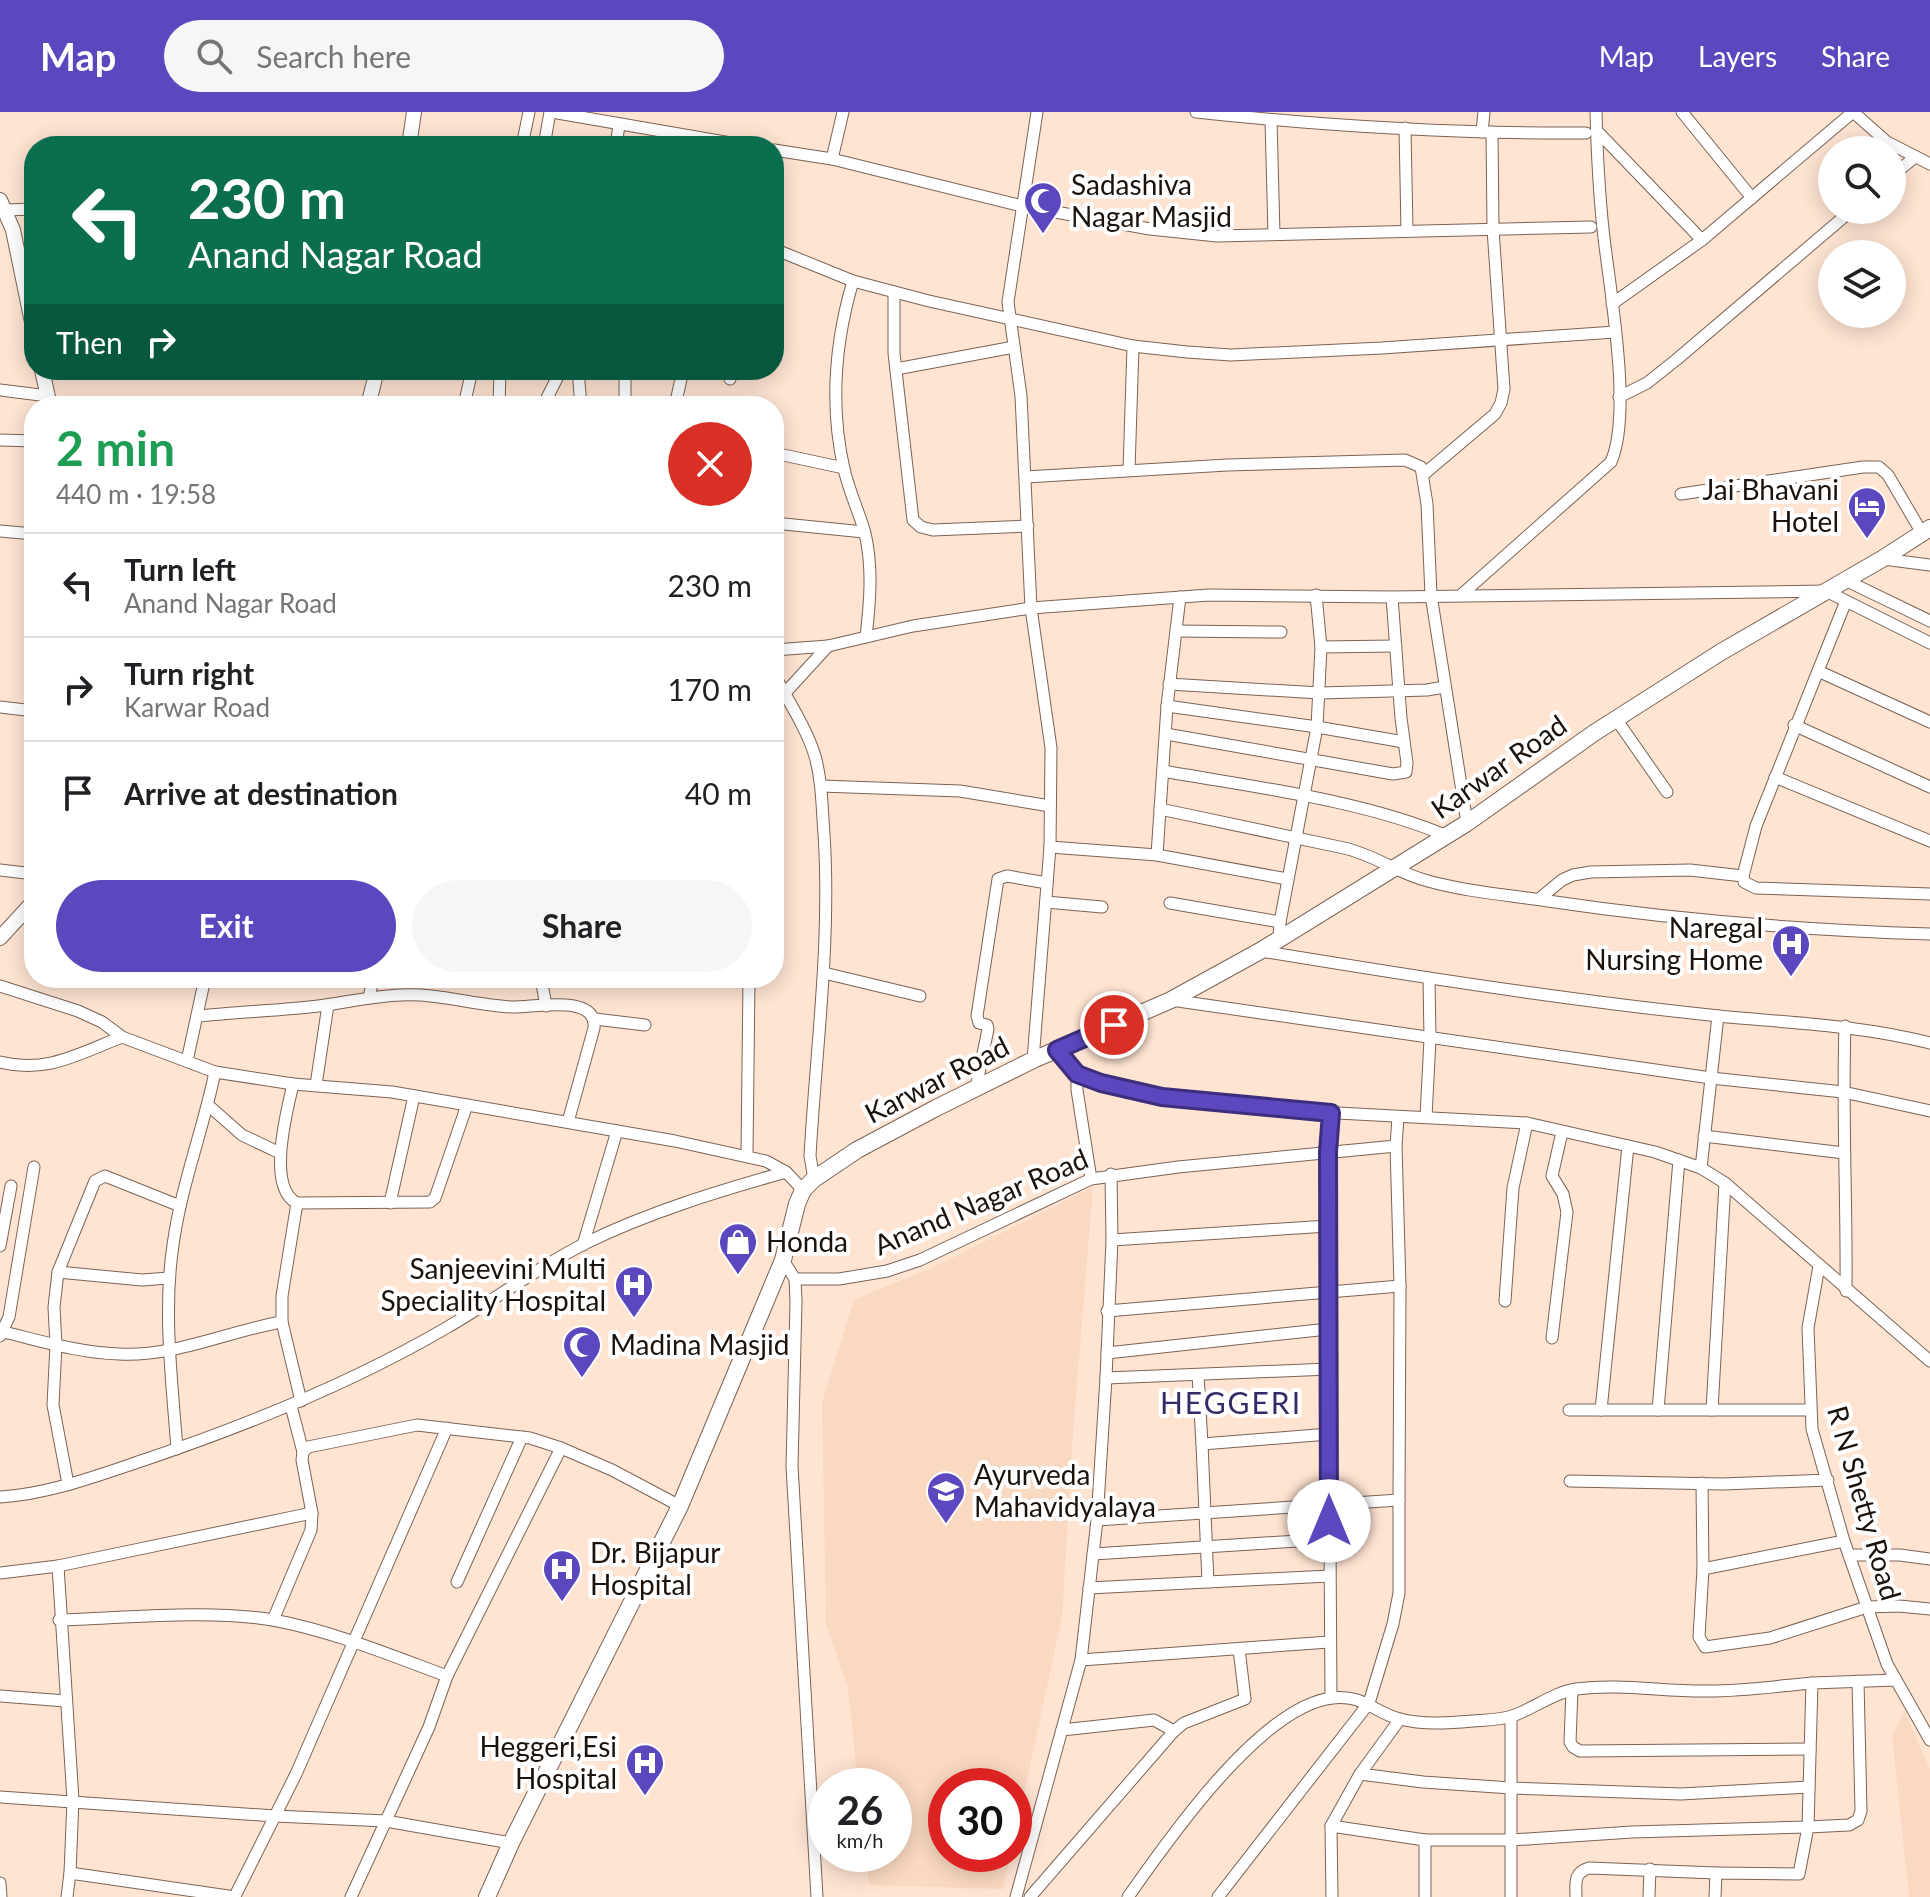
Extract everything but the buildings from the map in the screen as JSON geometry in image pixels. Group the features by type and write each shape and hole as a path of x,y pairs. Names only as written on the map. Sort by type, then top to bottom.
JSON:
{"highway":[{"name":"Karwar Road","path":"808,1184 857,1150 976,1088 1171,1000 1260,951 1279,930 1393,870 1721,652 1882,559 1926,530"},
{"path":"487,1897 680,1506 783,1260 797,1204 808,1184"}],"main road":[{"path":"410,136 414,112"},
{"path":"2,205 13,230 24,283"},
{"path":"0,938 24,912"}],"street":[{"path":"524,136 529,112"},
{"path":"548,136 557,112 687,136"},
{"path":"832,159 843,112"},
{"path":"1033,1060 1050,847 1051,748 1031,608 1021,396 1010,317 1010,281 1037,112"},
{"path":"1196,112 1405,128 1592,132 1702,240"},
{"path":"1424,474 1495,414 1504,389 1484,112"},
{"path":"1461,595 1611,462 1616,450 1619,397 1615,332 1592,132 1596,112"},
{"path":"1682,112 1752,198"},
{"path":"1612,304 1702,240 1853,112 1887,142 1929,164"},
{"path":"1271,120 1274,234"},
{"path":"617,136 619,125"},
{"path":"1405,128 1407,231"},
{"path":"784,152 832,159 1022,206 1150,229 1217,236 1591,227"},
{"path":"1906,164 1915,157"},
{"path":"2,205 24,208"},
{"path":"1619,397 1647,383 1676,360 1836,224"},
{"path":"784,253 853,281 894,292 1133,346 1231,355 1502,342 1615,332"},
{"path":"853,281 842,318 836,381 837,419 844,468 864,532 870,564 866,637"},
{"path":"894,292 896,369 913,520 921,527 933,530 1028,526"},
{"path":"1129,470 1133,346"},
{"path":"896,369 1014,347"},
{"path":"0,390 27,396"},
{"path":"0,440 24,441"},
{"path":"784,455 844,468"},
{"path":"1026,477 1227,465 1405,460 1421,467 1424,474 1431,595 1467,823"},
{"path":"1681,494 1879,467 1888,475 1926,530"},
{"path":"784,524 864,532"},
{"path":"0,531 24,533"},
{"path":"1882,559 1930,565"},
{"path":"1845,580 1930,621"},
{"path":"784,649 828,646 913,626 1031,608 1180,597 1826,591 1930,643"},
{"path":"1170,903 1279,930 1317,727 1321,647 1316,595"},
{"path":"1157,855 1167,706 1180,597"},
{"path":"1166,734 1401,774 1407,768 1392,597"},
{"path":"1846,601 1756,826 1744,882 1756,888 1930,894"},
{"path":"1176,631 1281,632"},
{"path":"0,986 78,1011 102,1022 122,1037 215,1072 293,1084 414,1096 747,1155 766,1161 808,1184 824,973 826,863 816,759 807,735 784,694 828,646"},
{"path":"1321,647 1396,646"},
{"path":"1818,671 1930,722"},
{"path":"1169,684 1320,693 1399,692 1445,687"},
{"path":"1167,706 1404,742"},
{"path":"0,707 24,710"},
{"path":"1616,719 1667,792"},
{"path":"1794,725 1930,787"},
{"path":"1163,771 1305,797 1418,824 1447,836"},
{"path":"1775,777 1930,841"},
{"path":"821,786 960,791 1050,806"},
{"path":"1160,809 1369,854 1393,870 1430,882 1700,921 1930,934"},
{"path":"1050,847 1157,855 1287,879"},
{"path":"0,870 24,873"},
{"path":"1539,899 1562,880 1591,872 1690,870 1743,876"},
{"path":"976,1088 988,1029 987,1025 979,1023 977,1016 998,879 1007,876 1047,883"},
{"path":"1046,902 1102,907"},
{"path":"1260,951 1429,978 1718,1016 1845,1026 1930,1043"},
{"path":"824,973 920,996"},
{"path":"1426,1117 1429,978"},
{"path":"187,1061 203,988"},
{"path":"369,998 371,988"},
{"path":"543,988 546,1006"},
{"path":"747,1155 749,988"},
{"path":"199,1016 402,995 449,997 498,1006 560,1004 582,1008 592,1012 595,1019 568,1122"},
{"path":"1171,1000 1711,1078 1843,1092 1930,1111"},
{"path":"316,1085 328,1005"},
{"path":"1701,1168 1718,1016"},
{"path":"595,1019 645,1025"},
{"path":"1845,1026 1846,1291"},
{"path":"0,1062 29,1067 53,1065 122,1037"},
{"path":"1057,1050 1077,1074 1101,1083 1162,1097 1331,1113 1527,1123 1679,1160 1701,1168 1725,1183 1930,1361"},
{"path":"177,1449 169,1350 169,1278 180,1206 215,1072"},
{"path":"1077,1074 1091,1179"},
{"path":"293,1084 280,1153 284,1189 288,1197 297,1203 430,1202 435,1198 467,1105"},
{"path":"390,1203 414,1096"},
{"path":"208,1105 242,1135 280,1153"},
{"path":"1331,1113 1328,1152 1331,1698"},
{"path":"1218,1897 1373,1705 1393,1624 1399,1593 1398,1117"},
{"path":"1505,1301 1513,1188 1527,1123"},
{"path":"583,1245 617,1131"},
{"path":"1552,1338 1567,1212 1563,1194 1552,1176 1562,1132"},
{"path":"1704,1136 1844,1153"},
{"name":"Anand Nagar Road","path":"795,1279 839,1279 887,1271 1091,1179 1111,1174 1396,1146"},
{"path":"1601,1410 1628,1146"},
{"path":"1658,1410 1679,1160"},
{"path":"34,1167 9,1317 2,1334 120,1355 169,1350 282,1322"},
{"path":"0,1497 49,1490 177,1449 296,1404 445,1329 583,1245 622,1226 786,1172"},
{"path":"1016,1897 1081,1660 1097,1520 1106,1378 1112,1240 1111,1174"},
{"path":"68,1484 53,1405 54,1307 58,1272 83,1206 99,1177 111,1178 180,1206"},
{"path":"1712,1410 1725,1183"},
{"path":"0,1246 11,1186"},
{"path":"273,1620 307,1542 312,1513 282,1322 282,1296 297,1203"},
{"path":"1112,1240 1328,1226"},
{"path":"783,1260 795,1279 792,1466 817,1897"},
{"name":"R N Shetty Road","path":"1819,1266 1808,1328 1812,1429 1844,1541 1887,1664 1930,1740"},
{"path":"58,1272 142,1280 169,1278"},
{"path":"1107,1311 1400,1286"},
{"path":"1107,1353 1328,1329"},
{"path":"1106,1378 1329,1369"},
{"path":"1198,1375 1208,1582"},
{"path":"1569,1410 1809,1410"},
{"path":"303,1452 308,1447 417,1425 522,1437 561,1448 612,1470 680,1506"},
{"path":"70,1873 235,1897 355,1643 447,1428"},
{"path":"1202,1444 1329,1434"},
{"path":"457,1582 522,1437"},
{"path":"351,1897 429,1727 447,1676 561,1448"},
{"path":"1570,1481 1702,1483 1828,1480"},
{"path":"1702,1483 1703,1569 1699,1637 1705,1647 1770,1638 1867,1607 1930,1609"},
{"path":"1097,1520 1399,1500"},
{"path":"0,1573 58,1566 312,1513"},
{"path":"1093,1554 1329,1539"},
{"path":"1703,1569 1844,1541"},
{"path":"1849,1555 1900,1555 1930,1559"},
{"path":"58,1566 59,1620 73,1800 67,1897"},
{"path":"1089,1588 1329,1576"},
{"path":"59,1620 225,1615 273,1620 355,1643 447,1676"},
{"path":"1081,1660 1329,1642"},
{"path":"1030,1897 1174,1731 1184,1723 1245,1699 1239,1649"},
{"path":"1128,1897 1223,1773 1254,1740 1298,1711 1331,1698 1354,1699 1397,1718 1430,1722 1511,1717 1572,1690 1615,1686 1710,1691 1896,1680"},
{"path":"1331,1826 1425,1840 1511,1840 1632,1832 1849,1825 1861,1816 1858,1681"},
{"path":"1576,1897 1577,1876 1589,1868 1799,1874 1808,1827 1812,1683"},
{"path":"1572,1690 1570,1742 1580,1751 1810,1749"},
{"path":"0,1696 66,1701"},
{"path":"1917,1717 1930,1712"},
{"path":"1511,1717 1511,1897"},
{"path":"1332,1897 1331,1826 1397,1718"},
{"path":"1062,1730 1154,1720 1174,1731"},
{"path":"1360,1774 1511,1788 1681,1794 1809,1787"},
{"path":"0,1797 386,1821 511,1843"},
{"path":"1425,1840 1425,1897"},
{"path":"1649,1897 1650,1869"},
{"path":"1715,1897 1716,1873"},
{"path":"0,1883 1,1897"}],"shaded area":[{"name":"Ayurveda Mahavidyalaya","path":"1093,1187 1062,1617 1030,1768 928,1768 928,1872 1007,1872 1003,1889 869,1885 868,1872 912,1872 912,1768 856,1768 848,1688 826,1624 822,1402 854,1300 940,1264"},
{"path":"1904,1711 1930,1769 1930,1897 1909,1897 1892,1735"}],"place":[{"name":"Sadashiva Nagar Masjid","path":"1043,235"},
{"name":"Jai Bhavani Hotel","path":"1867,540"},
{"name":"Naregal Nursing Home","path":"1791,978"},
{"name":"Honda","path":"738,1276"},
{"name":"Sanjeevini Multi Speciality Hospital","path":"634,1319"},
{"name":"Madina Masjid","path":"582,1379"},
{"name":"Ayurveda Mahavidyalaya","path":"946,1525"},
{"name":"Dr. Bijapur Hospital","path":"562,1603"},
{"name":"Heggeri,Esi Hospital","path":"645,1797"}],"district":[{"name":"HEGGERI","path":"1231,1404"}],"route":[{"path":"1114,1025 1057,1050 1077,1074 1101,1083 1162,1097 1331,1113 1328,1152 1329,1521"}]}
